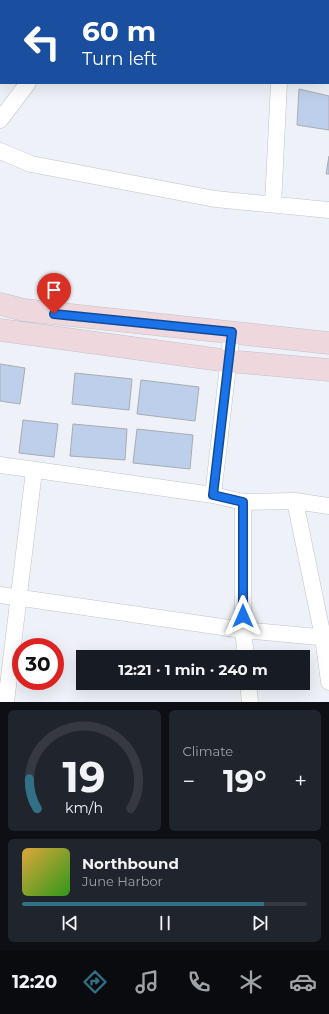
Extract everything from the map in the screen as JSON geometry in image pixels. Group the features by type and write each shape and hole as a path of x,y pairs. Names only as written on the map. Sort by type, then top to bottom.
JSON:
{"main road":[{"path":"0,304 24,310 329,343"},
{"path":"0,330 228,361 329,370"}],"street":[{"path":"0,120 27,84"},
{"path":"273,204 279,84"},
{"path":"0,151 31,164 215,199 329,210"},
{"path":"213,495 232,332"},
{"path":"0,465 213,495 243,502 295,501 329,506"},
{"path":"6,702 34,471"},
{"path":"295,501 326,638 329,682"},
{"path":"243,502 243,630 245,650"},
{"path":"0,595 243,630 326,638"},
{"path":"249,690 250,702"}],"building":[{"path":"299,89 329,96 329,130 297,125"},
{"path":"329,156 329,174 326,174"},
{"path":"0,364 25,368 20,404 0,401"},
{"path":"75,373 132,379 129,410 72,404"},
{"path":"141,380 199,387 195,421 137,414"},
{"path":"23,420 58,424 54,457 19,453"},
{"path":"73,424 127,429 125,460 70,456"},
{"path":"137,429 193,435 190,469 133,463"}],"route":[{"path":"54,314 232,332 213,495 243,502 243,616"}]}
